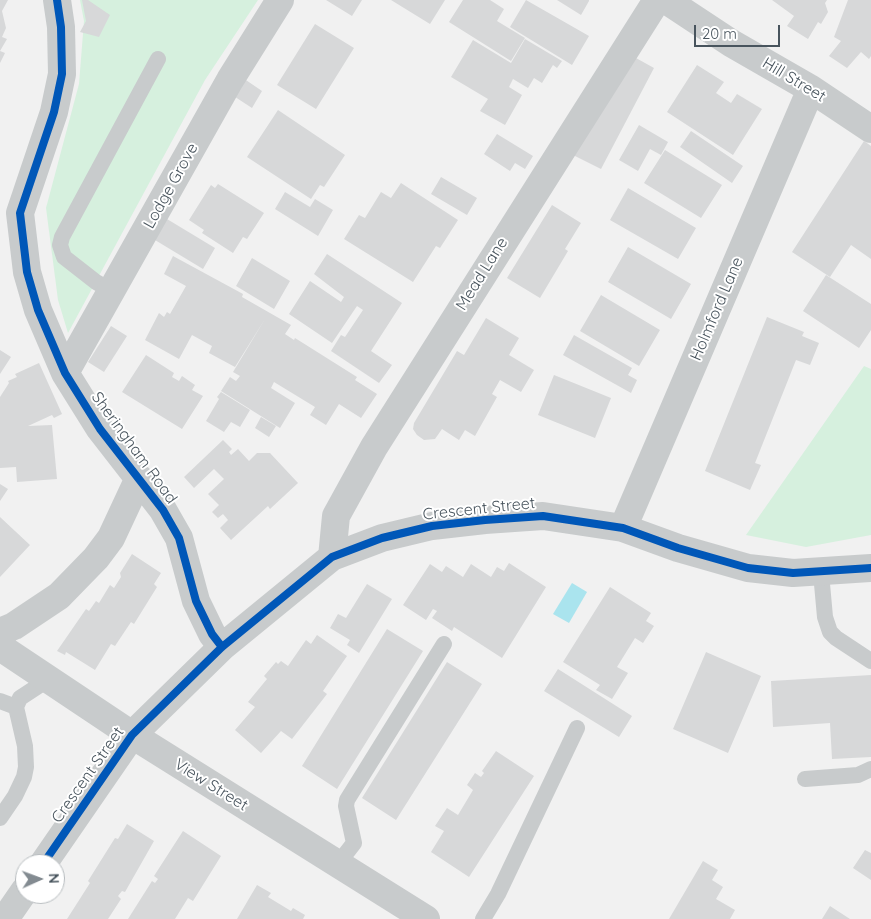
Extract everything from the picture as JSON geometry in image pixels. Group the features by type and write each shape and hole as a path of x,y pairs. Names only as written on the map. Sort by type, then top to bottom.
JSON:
{"street":[{"name":"Sheringham Road","path":"57,0 62,74 54,112 10,206 38,310 65,373 100,429 163,510 179,538 196,601 212,634 222,647"},
{"name":"Lodge Grove","path":"65,373 230,80 280,0"},
{"name":"Mead Lane","path":"332,557 336,516 374,447 656,0"},
{"name":"Hill Street","path":"666,0 731,43 811,89 871,129"},
{"name":"Holmford Lane","path":"623,528 811,89"},
{"path":"0,632 14,626 59,596 90,564 111,538 139,478"},
{"name":"Crescent Street","path":"50,854 132,735 222,647 332,557 382,538 432,526 543,516 623,528 678,548 748,568 794,574 870,569"},
{"name":"View Street","path":"0,646 132,735 337,866 426,919"},
{"path":"4,915 15,902"}],"lane":[{"path":"112,291 96,282 64,257 60,245 62,237 158,59"},
{"path":"821,572 825,617 830,632 871,661"},
{"path":"337,866 354,843 346,806 347,800 444,644"},
{"path":"0,818 15,796 26,767 25,746 16,707 20,698 49,679"},
{"path":"0,701 16,707"},
{"path":"483,919 498,894 577,728"},
{"path":"804,779 858,775 871,768"}],"green space":[{"path":"80,0 258,0 205,80 68,333 58,300 46,208 79,84 84,21"},
{"path":"864,366 871,369 871,535 806,547 746,535"}],"water":[{"path":"572,583 587,592 569,623 553,614"}],"building":[{"path":"0,0 8,0 2,11 6,28 2,37 7,39 0,51"},
{"path":"82,0 88,0 110,15 99,37 80,32 86,21"},
{"path":"326,0 362,0 352,16"},
{"path":"391,0 445,0 430,24"},
{"path":"463,0 490,0 504,9 497,21 525,38 511,61 449,22"},
{"path":"526,0 589,36 572,65 510,27"},
{"path":"557,0 589,0 589,1 581,15"},
{"path":"772,0 827,0 825,3 828,12 821,24 818,22 808,39 787,26 794,16"},
{"path":"848,0 871,0 871,56 869,59 861,52 847,68 829,56 841,41 834,37"},
{"path":"315,24 354,48 316,109 277,85"},
{"path":"525,39 562,61 557,68 553,65 542,83 534,78 528,88 513,79 509,87 522,95 505,125 480,111 488,99 451,77 473,40 511,63"},
{"path":"0,51 5,53 0,63"},
{"path":"627,53 654,68 601,169 573,155"},
{"path":"697,65 724,82 716,93 731,103 737,94 762,109 733,155 667,112"},
{"path":"240,76 262,91 252,108 229,93"},
{"path":"278,110 345,155 324,187 320,185 311,199 247,157"},
{"path":"639,125 668,142 661,155 650,149 638,171 619,160"},
{"path":"691,131 743,166 732,183 680,147"},
{"path":"497,134 533,156 525,169 515,163 510,171 484,154"},
{"path":"864,141 871,146 871,259 851,245 830,277 792,252"},
{"path":"665,150 722,185 701,218 644,183"},
{"path":"441,177 477,198 467,215 431,194"},
{"path":"401,183 458,220 440,248 436,246 413,282 344,239 359,215 365,218 381,192 391,198"},
{"path":"218,184 264,213 247,239 243,237 233,253 202,233 204,230 189,220 211,185 215,188"},
{"path":"628,188 696,228 678,259 610,220"},
{"path":"285,192 310,207 315,199 333,210 318,236 275,209"},
{"path":"552,205 581,223 565,249 568,251 540,298 507,278"},
{"path":"162,216 215,248 203,269 150,237"},
{"path":"628,247 691,284 671,319 608,282"},
{"path":"327,254 402,303 371,351 392,365 379,383 331,351 341,335 345,337 363,310 357,306 332,343 289,314 310,281 341,302 344,297 314,274"},
{"path":"173,256 243,294 242,297 291,325 285,334 294,340 295,338 357,377 355,380 377,394 361,418 339,404 326,425 310,415 315,407 274,382 271,388 295,403 280,428 221,391 230,377 236,381 240,376 233,372 265,319 235,367 209,353 212,346 192,335 179,359 145,340 159,313 164,317 167,312 170,314 186,286 164,274"},
{"path":"252,258 290,281 274,309 236,286"},
{"path":"826,275 871,304 871,330 859,348 803,311"},
{"path":"601,295 660,330 639,366 580,331"},
{"path":"767,317 804,332 802,336 819,343 810,365 796,360 755,463 761,465 750,490 705,471"},
{"path":"486,318 519,338 509,355 534,370 521,392 500,380 492,394 497,397 475,436 465,430 459,440 442,429 435,439 424,440 413,429 414,423 457,351 464,355"},
{"path":"111,326 127,336 104,372 88,362"},
{"path":"574,335 632,368 628,375 637,380 631,393 563,355"},
{"path":"0,350 11,357 0,374"},
{"path":"146,355 174,373 172,377 179,381 182,376 195,385 192,390 203,396 182,429 122,392"},
{"path":"39,363 62,414 54,418 52,415 28,426 52,425 57,479 17,482 16,467 0,468 0,397 9,383 8,381 17,377 15,374"},
{"path":"554,375 611,398 595,438 538,415"},
{"path":"221,392 250,410 240,427 231,422 224,432 206,421"},
{"path":"261,417 276,426 269,437 255,428"},
{"path":"223,440 232,449 229,452 231,455 238,449 249,461 257,453 270,453 298,483 270,509 268,506 231,540 220,528 228,520 223,514 218,518 212,512 219,505 208,494 224,479 214,469 194,488 184,477"},
{"path":"0,484 8,489 0,501"},
{"path":"0,517 30,545 0,577"},
{"path":"132,554 161,573 154,584 157,587 134,624 131,622 115,646 111,644 95,670 66,652 65,655 57,651 86,609 89,611 96,601 99,603 110,585 114,588 121,577 120,573"},
{"path":"509,563 546,587 502,658 454,627 452,631 432,618 437,611 433,609 426,620 403,605 430,564 442,572 446,566 463,577 471,564 491,577 497,567 504,571"},
{"path":"367,584 392,599 359,653 347,645 350,640 330,628 338,614 346,618"},
{"path":"610,587 651,613 646,621 654,626 643,643 635,638 617,667 628,673 612,699 596,690 600,685 563,662"},
{"path":"387,629 423,651 337,789 302,766"},
{"path":"317,635 347,656 323,691 327,694 292,739 281,731 261,753 235,730 255,707 248,702 267,679 264,676 276,662 278,664 281,661 288,666 306,640 311,644"},
{"path":"706,652 761,676 728,753 673,729"},
{"path":"447,662 482,684 396,820 362,798"},
{"path":"558,669 632,716 619,737 544,691"},
{"path":"871,675 871,757 832,759 830,723 773,727 771,681"},
{"path":"496,751 534,776 469,877 431,852 444,831 435,826 447,808 458,815 473,790 467,785 475,773 481,777 484,773 482,771"},
{"path":"127,824 154,841 125,892 122,891 118,896 121,899 108,919 67,919 115,838 118,839"},
{"path":"183,831 221,856 193,901 188,898 175,919 128,919 152,881 155,883 158,879 154,876"},
{"path":"865,850 871,853 871,880 853,868"},
{"path":"703,861 718,870 712,880 723,887 716,899 735,910 730,919 669,919"},
{"path":"257,885 271,893 268,897 291,911 293,908 305,915 303,919 237,919"},
{"path":"830,906 850,919 822,919"}],"cycle path":[{"path":"57,0 61,27 62,74 54,112 20,213 27,272 38,310 65,373 100,429 163,510 179,538 196,601 212,634 222,647"},
{"path":"50,854 132,735 222,647 332,557 382,538 432,526 543,516 623,528 678,548 748,568 793,573 871,568"}]}
